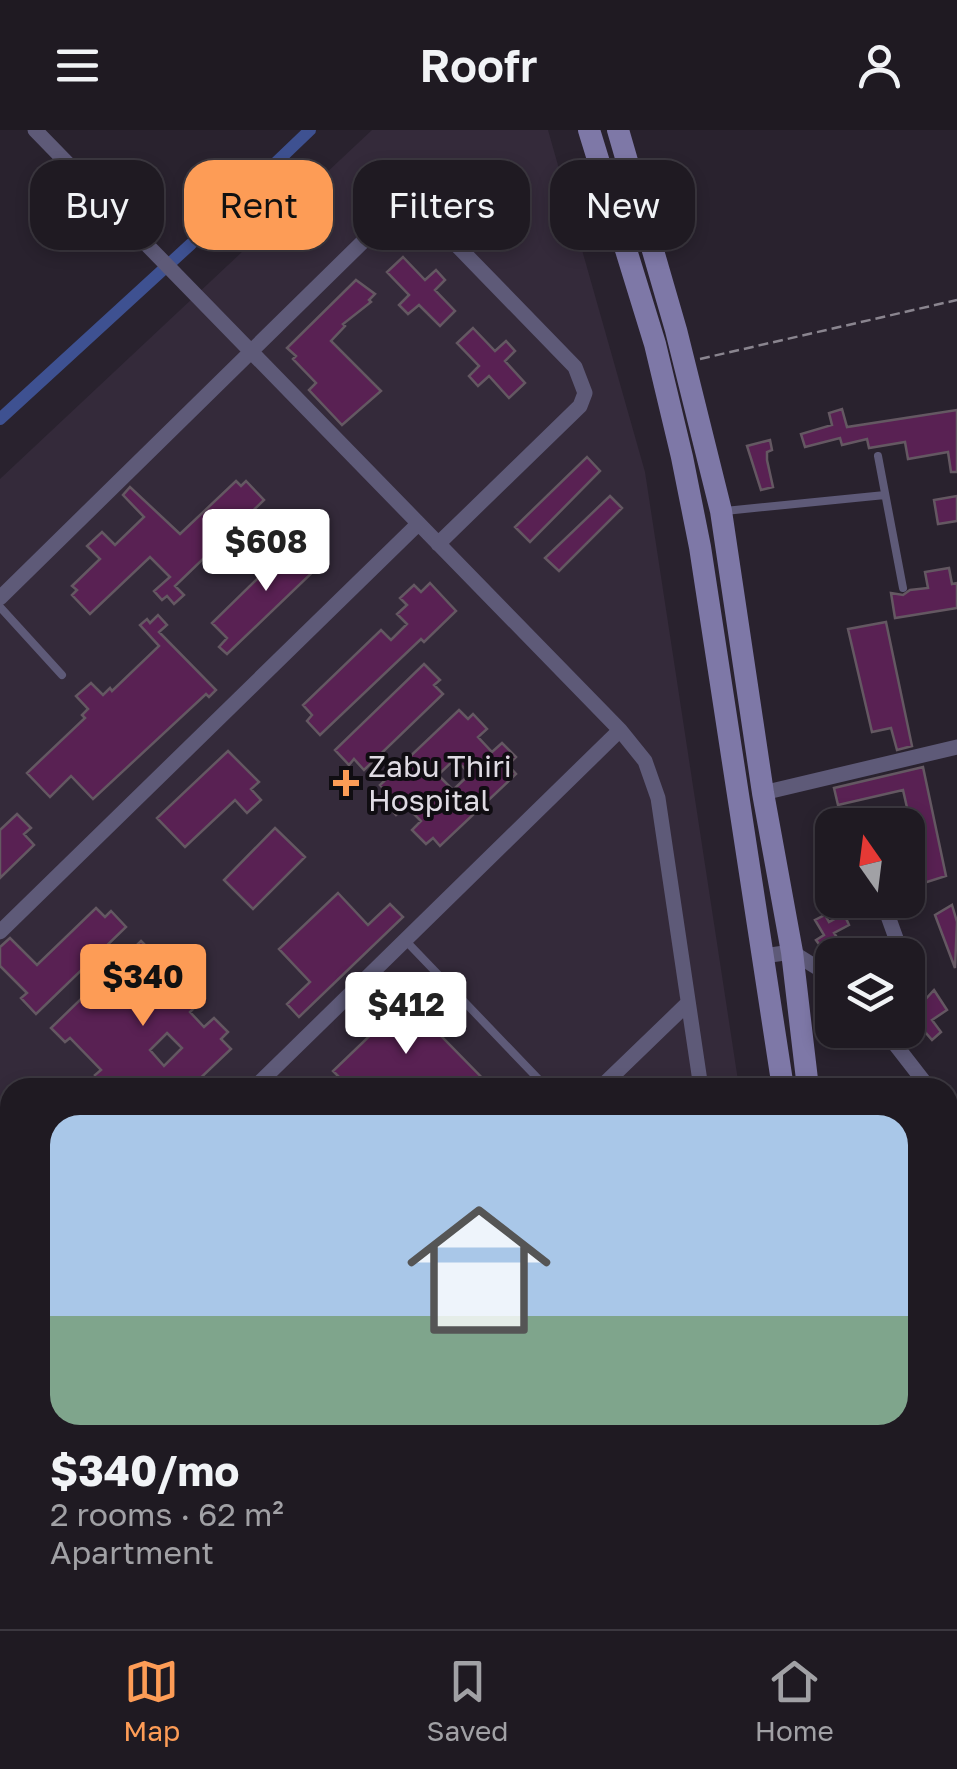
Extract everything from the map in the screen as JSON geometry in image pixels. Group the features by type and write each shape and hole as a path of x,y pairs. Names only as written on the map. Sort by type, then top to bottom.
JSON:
{"main road":[{"path":"589,130 655,344 682,457 700,547 781,1078"},
{"path":"618,130 721,511 763,793 792,952 807,1078"}],"street":[{"path":"35,130 646,761 655,784 698,1078"},
{"path":"0,598 396,212 417,209 575,367 585,393 580,406 438,544"},
{"path":"0,932 418,524"},
{"path":"264,1078 620,730"},
{"path":"763,793 957,747"},
{"path":"763,956 792,952 815,966"},
{"path":"610,1078 687,1004"},
{"path":"898,1048 921,1078"}],"lane":[{"path":"878,456 903,588"},
{"path":"721,511 885,495"},
{"path":"0,608 62,675"},
{"path":"405,940 537,1078"}],"path":[{"path":"684,363 957,300"}],"shaded area":[{"name":"Zabu Thiri Hospital","path":"372,130 548,130 557,160 550,160 550,250 582,250 645,472 738,1078 0,1078 0,479 244,250 333,250 333,167"}],"building":[{"path":"403,257 425,280 436,270 445,280 435,290 455,311 440,326 419,305 408,314 399,305 409,295 387,272"},
{"path":"356,280 375,294 331,341 381,391 342,425 309,390 316,383 287,348"},
{"path":"473,328 495,351 506,341 515,351 505,361 525,383 509,398 489,376 478,386 469,376 479,366 457,343"},
{"path":"842,409 847,427 957,410 957,472 951,472 948,452 908,459 905,442 869,448 867,439 842,445 840,438 805,447 801,434 832,425 829,413"},
{"path":"770,440 772,450 767,452 767,460 773,487 761,490 747,446"},
{"path":"587,457 600,471 530,542 515,527"},
{"path":"236,481 241,486 246,481 264,500 175,586 184,595 174,604 167,596 162,600 154,591 170,577 150,557 90,614 72,595 77,590 72,586 100,559 87,546 102,532 115,545 144,517 123,495 130,487 180,534"},
{"path":"610,496 622,508 559,571 545,558"},
{"path":"957,496 957,521 938,524 934,500"},
{"path":"301,536 315,550 309,555 319,566 227,654 219,647 227,638 212,623"},
{"path":"949,568 952,584 957,583 957,608 895,618 891,593 903,595 928,588 925,572"},
{"path":"430,583 456,611 320,735 307,721 312,715 303,705 381,630 391,640 407,624 397,614 407,605 400,598 414,585 421,592"},
{"path":"158,615 167,625 159,632 216,690 209,697 206,694 93,799 71,776 50,797 27,773 85,718 82,715 88,709 76,696 91,683 103,695 110,688 112,691 159,646 140,625 147,619 150,623"},
{"path":"886,622 912,746 897,750 891,728 872,732 848,629"},
{"path":"424,664 440,680 434,685 443,694 364,770 354,759 349,765 335,750"},
{"path":"459,710 468,719 473,714 487,729 478,737 492,752 502,743 516,757 508,765 516,774 440,846 433,838 426,844 412,830 421,821 406,806 396,815 383,801 389,795 380,785","holes":["455,759 470,774 453,790 438,775"]},
{"path":"228,751 259,782 251,789 261,800 247,813 235,800 185,847 157,818"},
{"path":"923,767 946,876 925,883 925,808 907,808 903,790 838,805 834,788"},
{"path":"17,814 31,828 24,834 34,845 0,878 0,830"},
{"path":"275,828 305,857 253,909 224,880"},
{"path":"338,893 368,925 390,904 403,917 299,1017 287,1004 310,982 279,949"},
{"path":"952,905 957,922 955,968 935,915"},
{"path":"96,908 105,917 111,911 126,927 36,1014 21,998 27,993 0,966 0,947 10,938 37,965"},
{"path":"827,918 829,922 846,918 849,925 834,933 837,938 819,938 824,935 815,920"},
{"path":"141,941 155,955 148,962 180,993 185,989 199,1003 190,1012 204,1027 214,1018 228,1032 221,1039 231,1049 201,1078 98,1078 95,1075 101,1070 70,1038 65,1042 51,1028","holes":["167,1033 182,1048 164,1066 150,1050"]},
{"path":"934,990 947,1010 932,1020 941,1032 932,1040 925,1032 925,1000"},
{"path":"402,996 482,1078 340,1078 333,1071 383,1023 378,1019"}],"waterway":[{"path":"0,419 310,130"}],"place":[{"name":"Zabu Thiri Hospital","path":"346,783"}]}
